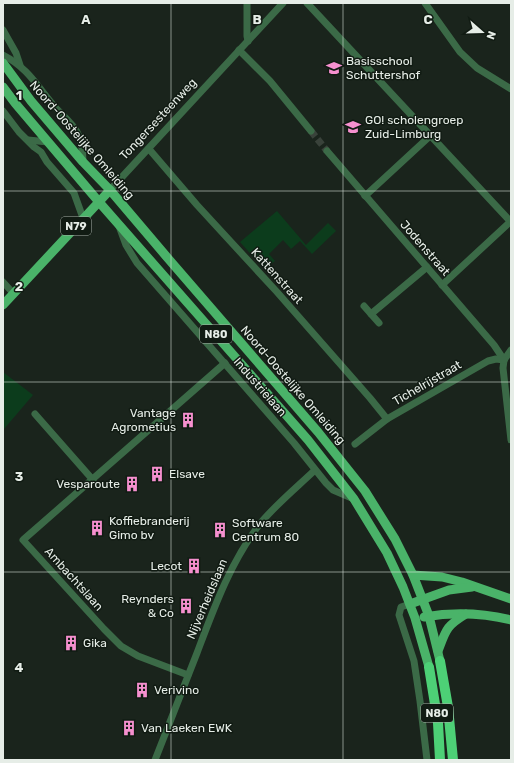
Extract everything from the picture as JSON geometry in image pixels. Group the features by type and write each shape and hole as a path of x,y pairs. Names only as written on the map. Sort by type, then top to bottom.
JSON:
{"highway":[{"name":"N80","path":"439,656 448,707 453,760"},
{"name":"N80","path":"429,667 438,723 440,760"}],"main road":[{"name":"Noord-Oostelijke Omleiding","path":"3,63 30,101 83,162 110,190 318,432 365,491 387,525 412,575 429,616 439,656"},
{"name":"Noord-Oostelijke Omleiding","path":"3,87 99,202 308,440 354,499 387,553 410,604 429,667"},
{"name":"Tongersesteenweg","path":"3,305 110,190"},
{"path":"412,575 442,577 462,582 511,599"},
{"path":"410,604 455,589 474,586"},
{"path":"439,656 443,637 449,626 466,614"},
{"path":"415,618 466,614 500,617 511,620"}],"street":[{"path":"247,3 248,41"},
{"name":"Tongersesteenweg","path":"110,190 283,3"},
{"path":"307,3 511,222 442,285"},
{"path":"425,3 460,52 478,68 510,87"},
{"path":"3,30 16,53 20,66"},
{"path":"239,50 270,81 311,131"},
{"path":"3,55 26,71 45,96 77,132 83,150 83,162"},
{"path":"3,111 34,147 41,152 47,162 74,193 83,218"},
{"path":"365,196 430,136"},
{"path":"28,140 48,142"},
{"name":"Kattenstraat","path":"149,149 197,205 277,292 387,420"},
{"name":"Jodenstraat","path":"327,151 494,345 504,360"},
{"name":"Industrielaan","path":"118,222 126,245 137,263 225,363 333,490 354,499"},
{"path":"371,314 427,267"},
{"path":"3,282 13,294"},
{"path":"364,306 379,323"},
{"path":"511,350 504,360 503,375 511,440"},
{"name":"Tichelrijstraat","path":"355,444 387,420 488,361 496,359 504,360"},
{"name":"Ambachtslaan","path":"188,675 138,656 121,646 23,540 225,363"},
{"path":"35,414 93,480"},
{"name":"Nijverheidslaan","path":"155,760 221,591 236,559 259,525 315,470"},
{"path":"410,604 401,607 399,615 414,661 427,760"}],"green space":[{"path":"277,211 306,245 328,223 336,231 312,254 300,241 291,249 283,240 269,254 275,261 264,269 240,242"},
{"path":"3,372 33,395 4,429 3,428"}],"tunnel":[{"path":"311,131 327,151"}],"place":[{"name":"Basisschool Schuttershof","path":"334,68"},
{"name":"GO! scholengroep Zuid-Limburg","path":"353,127"},
{"name":"Vantage Agrometius","path":"188,420"},
{"name":"Elsave","path":"157,474"},
{"name":"Vesparoute","path":"132,484"},
{"name":"Koffiebranderij Gimo bv","path":"97,528"},
{"name":"Software Centrum 80","path":"220,530"},
{"name":"Lecot","path":"194,566"},
{"name":"Reynders & Co","path":"186,606"},
{"name":"Gika","path":"71,643"},
{"name":"Verivino","path":"142,690"},
{"name":"Van Laeken EWK","path":"129,728"}]}
